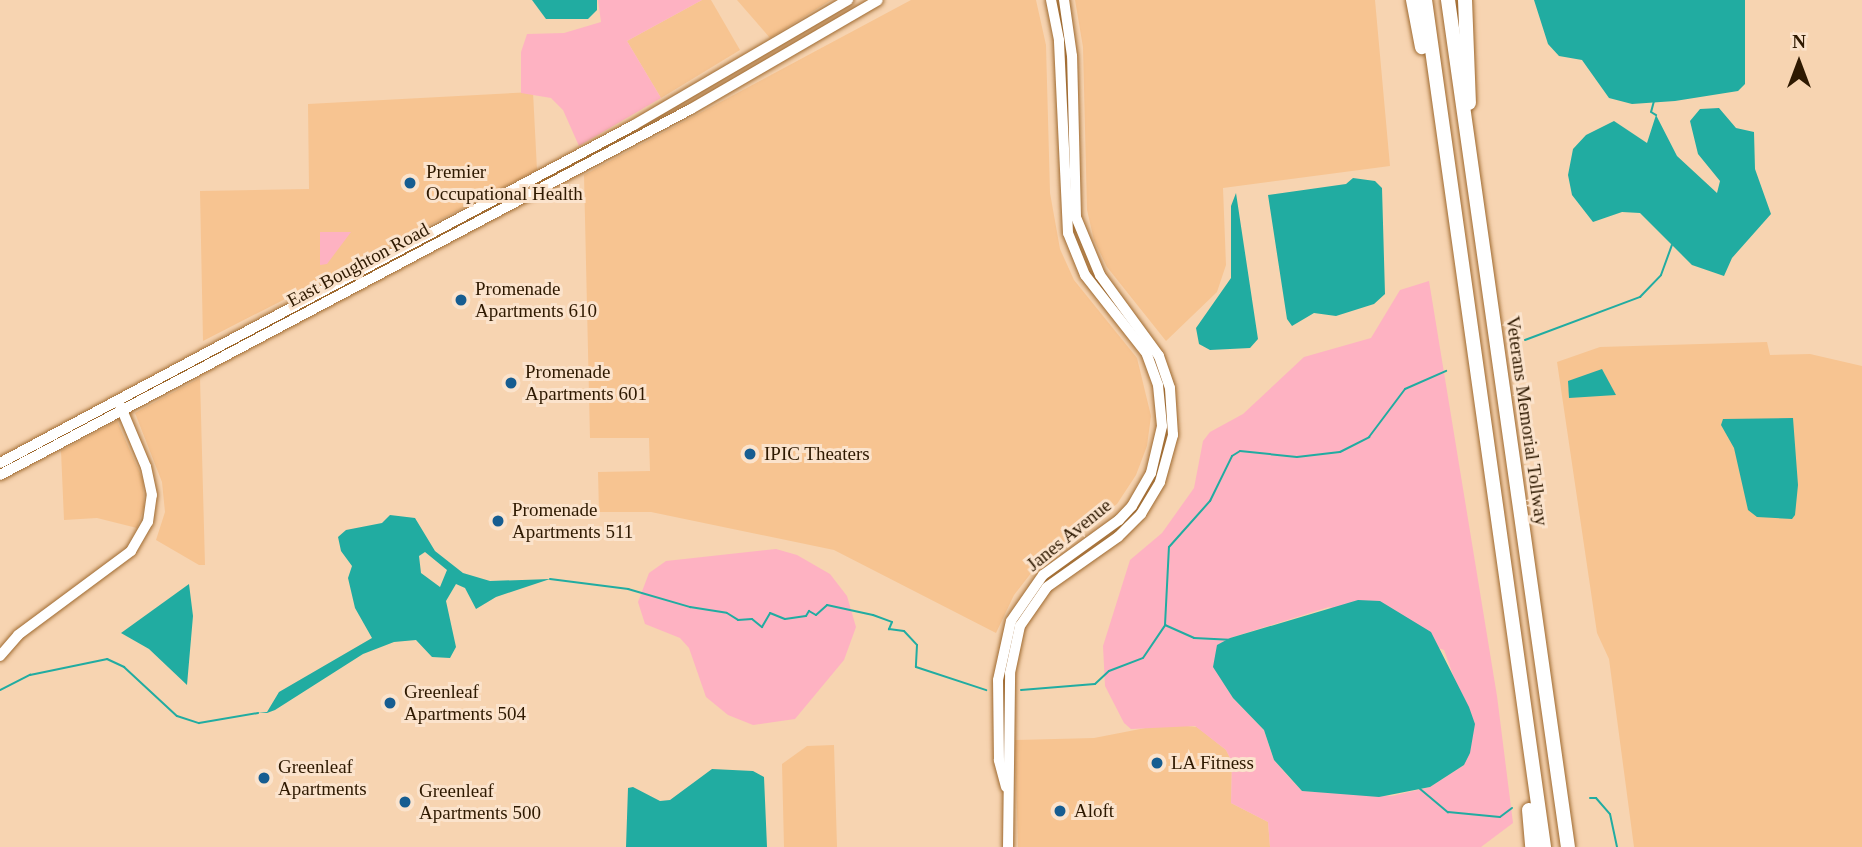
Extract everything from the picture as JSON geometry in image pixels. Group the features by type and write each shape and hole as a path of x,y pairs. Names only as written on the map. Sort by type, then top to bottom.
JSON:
{"highway":[{"path":"1413,0 1439,111"},
{"path":"1425,0 1544,847"},
{"name":"Veterans Memorial Tollway","path":"1448,0 1570,847"},
{"path":"1465,0 1468,140"},
{"path":"1519,679 1532,847"}],"main road":[{"name":"East Boughton Road","path":"0,463 634,125 848,0"},
{"name":"East Boughton Road","path":"0,475 691,109 878,0"}],"street":[{"name":"Janes Avenue","path":"1007,791 999,760 998,680 1011,621 1044,575 1119,520 1132,506 1151,473 1163,426 1158,385 1147,354 1085,275 1068,233 1059,40 1051,0"},
{"name":"Janes Avenue","path":"1008,847 1007,791 1012,761 1010,673 1020,626 1047,587 1118,537 1141,514 1160,482 1173,435 1170,388 1159,356 1100,275 1076,217 1073,71 1064,0"},
{"path":"0,656 18,635 131,551 148,522 152,495 146,467 117,399"}],"shaded area":[{"path":"598,0 702,0 627,41 661,98 579,146 563,110 551,98 521,93 521,52 527,34 564,33 601,22"},
{"path":"702,0 711,0 740,50 661,98 627,41"},
{"path":"737,0 831,0 770,38"},
{"path":"911,0 1036,0 1046,45 1050,193 1060,249 1074,280 1137,358 1151,416 1147,446 1136,475 1117,504 1042,559 1014,595 996,633 834,550 651,512 599,512 598,472 650,471 649,438 590,438 584,175"},
{"path":"1075,0 1375,0 1390,166 1223,188 1226,265 1217,292 1166,341 1107,267 1094,240 1087,210 1083,47"},
{"path":"533,92 537,170 203,341 200,191 309,189 308,104"},
{"path":"320,232 351,232 327,264 320,265"},
{"path":"1429,281 1497,696 1513,823 1481,847 1270,847 1268,822 1231,803 1232,762 1226,750 1195,726 1131,729 1124,723 1105,686 1103,646 1130,560 1162,533 1194,488 1203,441 1210,432 1243,414 1304,357 1371,338 1400,290","holes":["1329,607 1444,650 1458,689 1464,765 1430,787 1392,796 1302,791 1274,760 1264,730 1233,698 1214,667 1230,638"]},
{"path":"1767,342 1770,355 1810,354 1862,366 1862,847 1634,847 1609,659 1597,633 1557,362 1600,347"},
{"path":"200,378 205,565 199,565 156,540 165,512 162,482 135,413"},
{"path":"117,421 143,480 144,507 137,528 97,518 64,520 61,451"},
{"path":"776,549 797,555 830,574 847,596 856,627 844,660 795,719 753,725 728,715 706,697 689,648 680,638 645,624 638,602 649,573 666,561"},
{"path":"1166,724 1197,727 1226,750 1232,762 1231,803 1268,822 1270,847 1018,847 1015,740 1094,738"},
{"path":"834,745 837,847 784,847 782,764 807,746"}],"water":[{"path":"532,0 597,0 597,10 588,19 546,19"},
{"path":"1534,0 1745,0 1745,84 1738,91 1675,101 1632,104 1609,98 1582,60 1559,56 1548,44"},
{"path":"1719,108 1736,128 1754,132 1755,169 1771,214 1732,258 1724,276 1692,265 1640,213 1622,212 1593,222 1572,195 1568,175 1573,149 1586,135 1614,121 1647,143 1656,115 1677,156 1717,193 1720,181 1698,154 1690,121 1700,109"},
{"path":"1353,178 1375,181 1382,188 1385,294 1374,304 1336,316 1314,313 1292,326 1287,319 1268,195 1346,184"},
{"path":"1236,193 1258,339 1250,348 1210,350 1199,344 1196,328 1231,278 1231,206"},
{"path":"1602,369 1616,395 1569,398 1568,381"},
{"path":"1793,418 1798,485 1795,515 1792,519 1757,517 1748,510 1734,448 1721,425 1723,419"},
{"path":"390,515 415,518 435,551 463,573 490,581 550,579 496,597 476,609 465,588 456,584 446,601 456,647 450,658 432,657 416,640 394,642 363,654 275,710 267,713 258,713 267,712 279,692 372,638 355,608 348,578 352,566 341,551 338,537 346,530 382,523","holes":["425,552 447,570 440,587 421,573 419,556"]},
{"path":"189,584 193,616 187,685 149,649 121,633"},
{"path":"1358,600 1380,601 1431,632 1469,707 1475,724 1470,753 1464,765 1430,787 1379,797 1302,791 1274,760 1264,730 1233,698 1213,667 1217,645 1230,638"},
{"path":"712,769 753,771 764,777 767,847 626,847 628,788 633,787 660,801 670,800"}],"waterway":[{"path":"1654,101 1651,112 1656,115"},
{"path":"1525,340 1640,297 1661,275 1672,245"},
{"path":"1021,690 1095,684 1109,671 1143,658 1165,625 1169,547 1210,501 1232,456 1240,451 1297,457 1340,452 1369,437 1405,389 1446,371"},
{"path":"550,579 628,589 690,607 727,613 738,620 752,619 762,627 770,613 785,619 806,616 809,611 816,615 827,605 873,615 892,622 889,629 904,631 917,645 916,667 986,690"},
{"path":"1165,625 1194,638 1229,640"},
{"path":"0,690 30,675 107,659 124,667 177,716 199,723 258,713"},
{"path":"1419,788 1448,812 1500,817 1512,808"},
{"path":"1590,798 1596,798 1610,814 1617,847"}],"place":[{"name":"Premier Occupational Health","path":"410,183"},
{"name":"Promenade Apartments 610","path":"461,300"},
{"name":"Promenade Apartments 601","path":"511,383"},
{"name":"IPIC Theaters","path":"750,454"},
{"name":"Promenade Apartments 511","path":"498,521"},
{"name":"Greenleaf Apartments 504","path":"390,703"},
{"name":"LA Fitness","path":"1157,763"},
{"name":"Greenleaf Apartments","path":"264,778"},
{"name":"Greenleaf Apartments 500","path":"405,802"},
{"name":"Aloft","path":"1060,811"}]}
